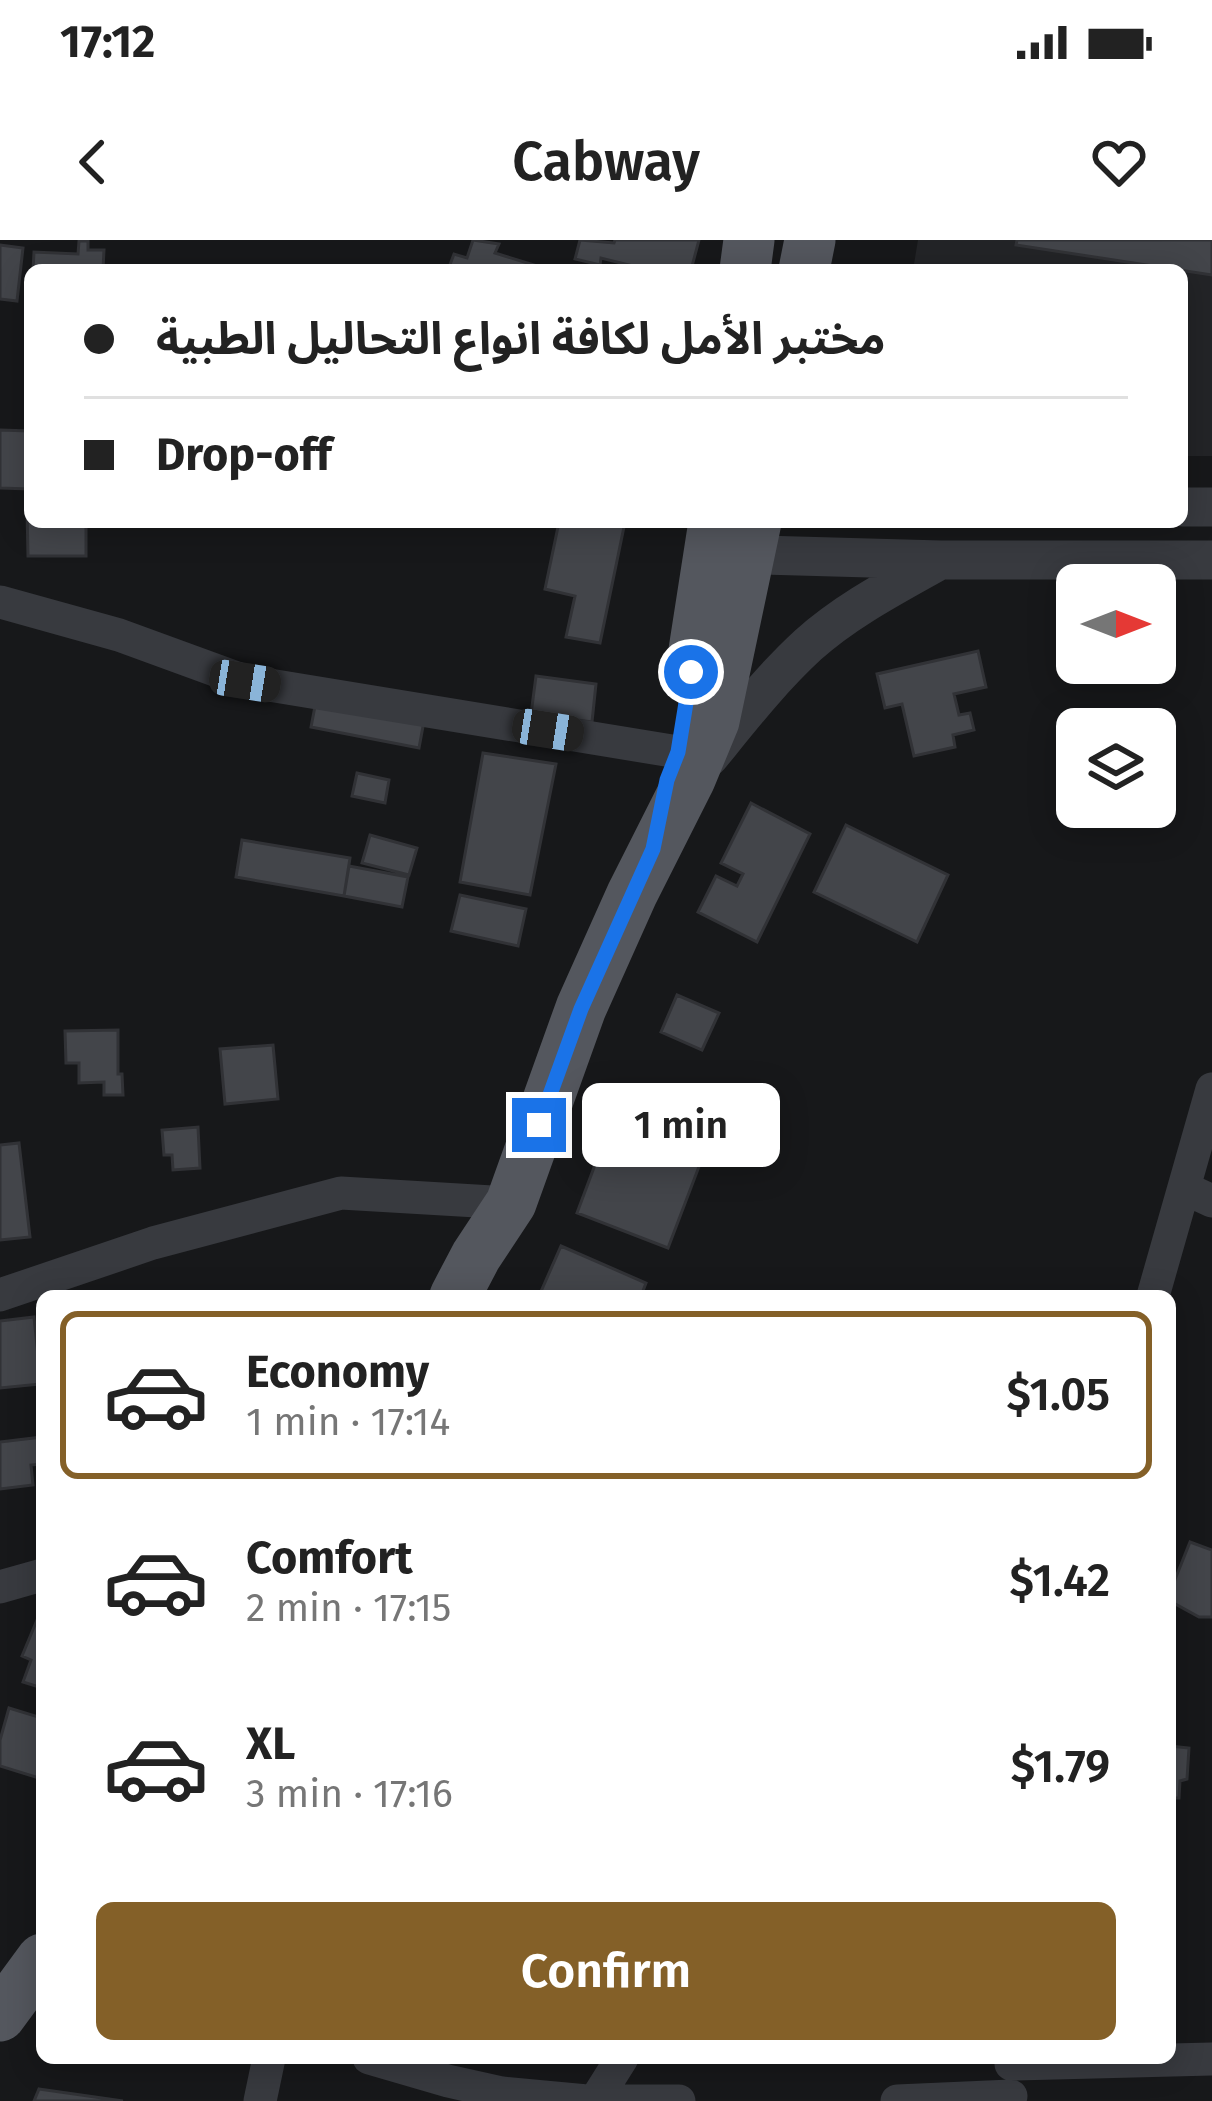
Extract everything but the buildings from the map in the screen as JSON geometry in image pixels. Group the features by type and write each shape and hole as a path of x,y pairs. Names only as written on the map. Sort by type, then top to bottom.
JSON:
{"main road":[{"path":"458,1290 511,1203 581,1009 653,849 667,780 694,751 732,538"}],"street":[{"path":"732,538 941,560 1212,560"},
{"path":"0,602 119,635 245,681 694,751 808,645 865,602 941,560"},
{"path":"1156,1290 1198,1194 1212,1089"},
{"path":"0,1295 153,1243 341,1193 511,1203"},
{"path":"0,1587 36,1576"},
{"path":"1176,2063 1212,2059"},
{"path":"260,2101 268,2064"},
{"path":"383,2064 446,2091 591,2101 618,2064"},
{"path":"897,2101 1011,2080 1164,2064"},
{"path":"610,2101 679,2101"}],"shaded area":[{"path":"918,240 1212,240 1212,456 1188,456 1188,264 914,264"}],"route":[{"path":"539,1125 581,1009 653,849 667,780 678,752 691,672"}]}
